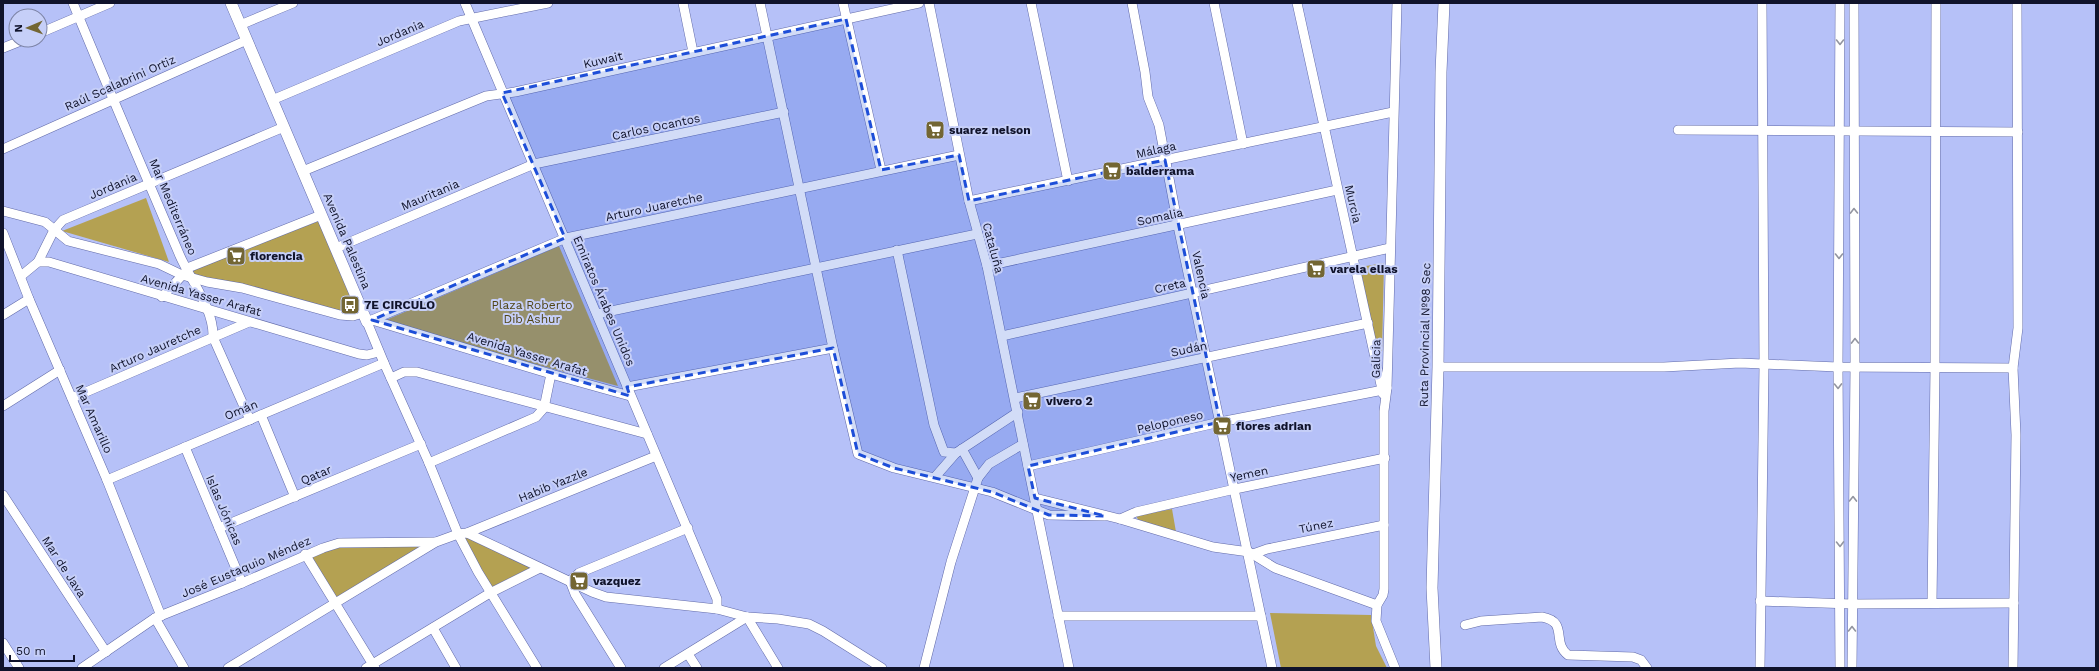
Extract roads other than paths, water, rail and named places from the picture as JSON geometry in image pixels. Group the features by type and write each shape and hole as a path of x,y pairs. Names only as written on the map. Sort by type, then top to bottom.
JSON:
{"street":[{"name":"Mar Mediterráneo","path":"73,3 186,274 207,310 213,326 213,337 250,420"},
{"path":"48,30 110,3"},
{"name":"Avenida Palestina","path":"231,3 321,215 367,318 379,352 462,534 490,593 537,668"},
{"path":"240,25 293,3"},
{"name":"Emiratos Árabes Unidos","path":"464,3 566,238 628,391 688,528 717,599 717,609"},
{"name":"Jordania","path":"272,100 459,21 548,3"},
{"path":"683,3 693,52"},
{"path":"760,3 833,348 858,454 894,468 992,492 1037,511 1057,516 1105,516"},
{"path":"843,3 881,170"},
{"name":"Kuwait","path":"303,171 486,96 514,92 919,3"},
{"name":"Cataluña","path":"929,3 969,201 987,266 1002,336 1069,668"},
{"path":"1030,3 1068,181"},
{"name":"Valencia","path":"1132,3 1146,72 1148,97 1160,125 1165,160 1178,226 1220,422 1251,553 1261,616 1272,668"},
{"path":"1214,3 1243,144"},
{"name":"Murcia","path":"1297,3 1337,190 1385,389"},
{"name":"Galicia","path":"1394,668 1378,630 1376,615 1377,605 1383,595 1385,458 1384,411 1397,3"},
{"name":"Ruta Provincial Nº98 Sec","path":"1436,668 1432,588 1438,367 1441,72 1444,3"},
{"path":"1760,668 1764,365 1762,3"},
{"path":"1840,3 1838,367 1840,668"},
{"path":"1852,668 1855,366 1853,131 1854,3"},
{"path":"1932,603 1935,368 1936,3"},
{"path":"2014,668 2016,435 2013,368 2018,328 2017,3"},
{"name":"Raúl Scalabrini Ortiz","path":"3,149 247,40"},
{"name":"Carlos Ocantos","path":"534,164 784,112"},
{"name":"Málaga","path":"969,201 1393,112"},
{"name":"Jordania","path":"38,262 54,230 63,220 284,127"},
{"path":"1678,130 1762,129 2018,132"},
{"name":"Arturo Juaretche","path":"367,318 566,238 881,170 959,155"},
{"name":"Mauritania","path":"336,248 534,164"},
{"name":"Somalia","path":"987,266 1178,226 1337,190"},
{"name":"Avenida Yasser Arafat","path":"3,211 36,219 54,230 68,242 159,264 186,274 340,315 367,318 551,374 628,391"},
{"path":"162,297 186,274 321,215"},
{"name":"Mar Amarillo","path":"3,233 29,299 107,480 158,617 184,668"},
{"path":"597,314 977,234"},
{"name":"Creta","path":"1002,336 1390,248"},
{"path":"897,250 934,425 944,452 959,451"},
{"path":"21,276 38,262"},
{"name":"Avenida Yasser Arafat","path":"38,262 49,262 162,297 358,354 367,355 379,352"},
{"path":"3,315 29,299"},
{"name":"Arturo Jauretche","path":"72,398 249,322"},
{"name":"Sudán","path":"1015,398 1368,323"},
{"path":"628,391 833,348"},
{"name":"Omán","path":"107,480 384,363"},
{"path":"1438,367 1664,367 1723,363 1838,367 2013,368"},
{"path":"3,406 60,370"},
{"path":"391,378 404,372 417,372 544,408 647,434"},
{"path":"430,462 536,417 544,408 551,374"},
{"name":"Peloponeso","path":"1028,466 1220,422 1385,389"},
{"path":"935,477 959,451 1018,412"},
{"path":"261,415 295,497"},
{"name":"Qatar","path":"219,528 421,444"},
{"path":"924,668 951,562 978,478 989,464 1023,444"},
{"name":"Islas Jónicas","path":"185,447 242,583"},
{"path":"959,451 978,478"},
{"name":"Habib Yazzle","path":"436,542 462,534 656,456"},
{"name":"Yemen","path":"1120,520 1136,512 1235,489 1385,458"},
{"name":"Mar de Java","path":"3,495 106,652"},
{"path":"1035,498 1120,520 1213,547 1251,553 1275,568 1377,605"},
{"name":"Túnez","path":"1251,553 1384,525"},
{"path":"570,581 579,573 688,528"},
{"path":"462,534 592,592 606,596 717,609 747,617 789,620 809,624 823,630 882,668"},
{"path":"228,668 336,604 436,542"},
{"name":"José Eustaquio Méndez","path":"82,668 158,617 242,583 304,554 339,543 436,542"},
{"path":"304,554 336,604 371,667 490,593 540,568"},
{"path":"570,581 575,594 621,668"},
{"path":"1760,601 1852,604 2014,603"},
{"path":"1058,616 1261,616"},
{"path":"664,668 747,617"},
{"path":"747,617 778,668"},
{"path":"1466,625 1481,621 1542,617 1550,619 1557,625 1561,647 1568,655 1633,657 1641,660 1647,668"},
{"path":"433,628 456,668"},
{"path":"3,643 18,668"},
{"path":"688,654 697,668"}],"place":[{"name":"suarez nelson","path":"935,130"},
{"name":"balderrama","path":"1112,171"},
{"name":"florencia","path":"236,256"},
{"name":"varela elias","path":"1316,269"},
{"name":"7E CIRCULO","path":"350,305"},
{"name":"vivero 2","path":"1032,401"},
{"name":"flores adrian","path":"1222,426"},
{"name":"vazquez","path":"579,581"}],"park label":[{"name":"Plaza Roberto Dib Ashur","path":"532,312"}]}
